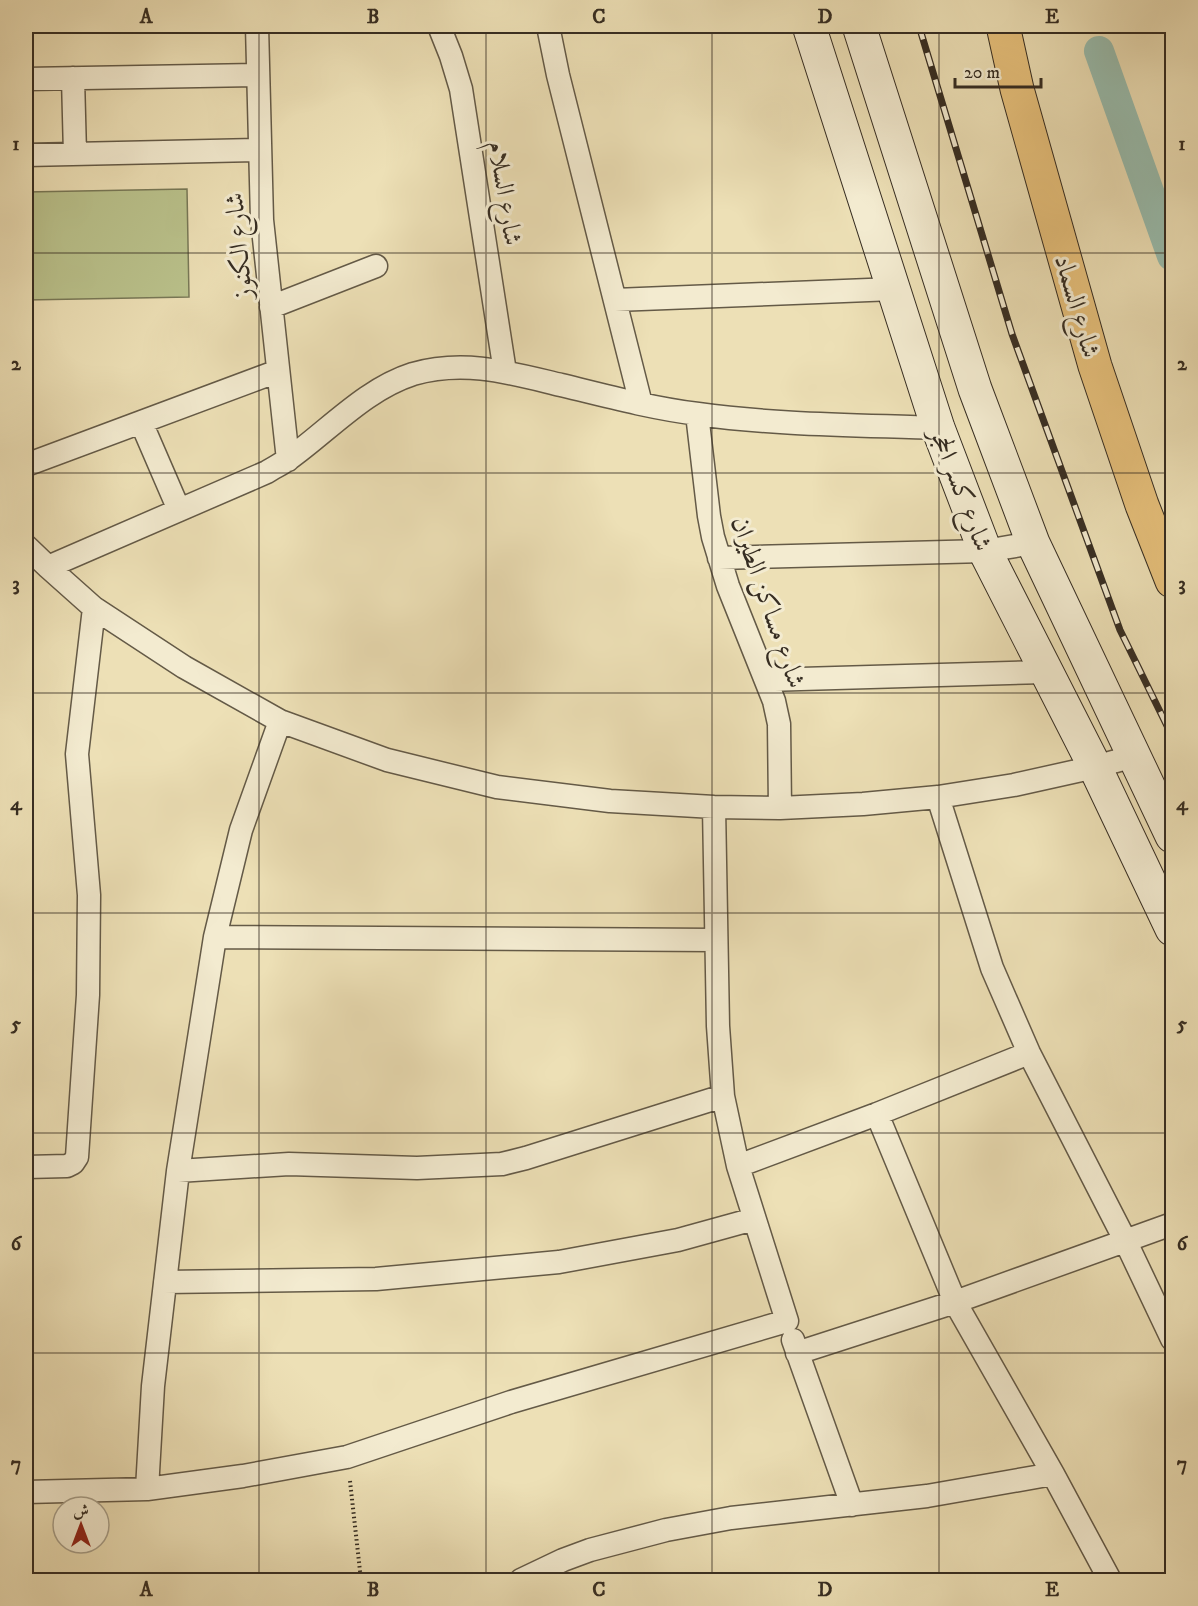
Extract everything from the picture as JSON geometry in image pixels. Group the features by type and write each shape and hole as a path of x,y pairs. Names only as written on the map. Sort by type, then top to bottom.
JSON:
{"highway":[{"name":"شارع السماد","path":"1003,26 1017,89 1095,366 1142,505 1173,581"}],"main road":[{"name":"شارع كسر الحجر","path":"809,26 938,428 985,551 1095,766 1173,928"},
{"name":"شارع كسر الحجر","path":"859,26 975,389 1033,543 1173,836"}],"street":[{"name":"شارع الكنوز","path":"256,26 262,220 288,460"},
{"name":"شارع السلام","path":"439,26 461,89 505,372"},
{"path":"548,26 558,75 641,404"},
{"path":"26,79 257,75"},
{"path":"73,78 75,154"},
{"path":"26,155 260,150"},
{"path":"271,307 376,266"},
{"path":"615,300 894,290"},
{"path":"48,567 267,472 288,460 384,386 413,375 443,368 474,367 505,372 641,404 697,414 758,421 938,428"},
{"path":"26,465 278,371"},
{"name":"شارع مساكن الطيران","path":"697,414 709,516 719,558 774,701 779,724 780,808"},
{"path":"141,422 179,510"},
{"path":"719,558 985,551 1033,543"},
{"path":"26,546 94,608 184,667 280,721 387,760 497,787 610,801 714,807 780,808 863,804 938,797 1014,785 1134,756"},
{"path":"26,1167 67,1166 77,1157 88,995 89,895 77,754 94,608"},
{"path":"766,680 1046,672"},
{"path":"147,1489 153,1386 178,1172 215,937 241,830 280,721"},
{"path":"938,797 992,968 1029,1053 1173,1339"},
{"path":"714,807 718,1026 723,1096 738,1166 754,1219 797,1353 852,1505"},
{"path":"215,937 716,940"},
{"path":"738,1166 877,1114 1029,1053"},
{"path":"178,1172 289,1164 417,1168 502,1164 723,1096"},
{"path":"877,1114 955,1302 1053,1474 1110,1581"},
{"path":"165,1281 376,1279 559,1262 678,1240 754,1219"},
{"path":"797,1353 955,1302 1173,1224"},
{"path":"26,1492 147,1489 243,1476 347,1457 511,1402 787,1321"},
{"path":"521,1581 563,1560 590,1550 666,1530 731,1518 927,1496 1053,1474"}],"path":[{"path":"347,1457 361,1581"}],"green space":[{"path":"187,189 189,297 26,300 26,192"}],"waterway":[{"path":"1099,51 1172,256"}],"railway":[{"path":"919,26 1012,334 1120,630 1172,736"}]}
